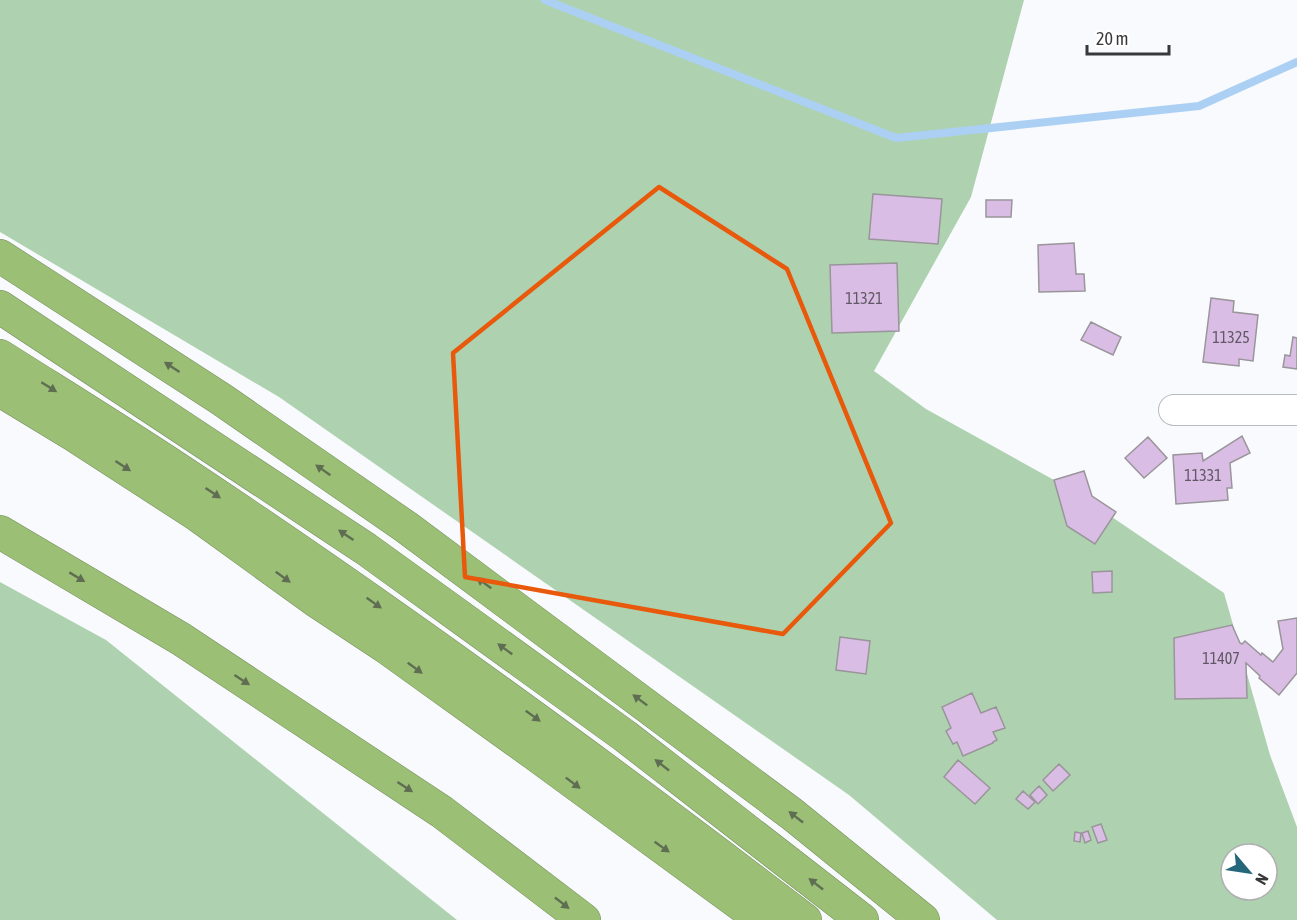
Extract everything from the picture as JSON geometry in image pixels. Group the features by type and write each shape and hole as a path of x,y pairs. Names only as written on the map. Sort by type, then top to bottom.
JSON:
{"highway":[{"path":"0,256 221,399 406,527 792,814 923,920"},
{"path":"0,307 366,549 625,736 862,920"},
{"path":"0,356 179,470 409,628 596,762 805,920"},
{"path":"0,390 196,514 315,600 386,647 762,920"},
{"path":"0,417 74,435"},
{"path":"0,532 181,639 442,812 584,920"}],"street":[{"path":"1174,410 1297,410"}],"highlighted area":[{"path":"659,187 787,269 891,523 783,634 465,577 453,353"}],"green space":[{"path":"0,0 1024,0 971,197 874,371 926,409 1072,490 1224,593 1270,755 1297,827 1297,920 997,920 849,795 279,397 0,232"},
{"path":"0,582 106,640 457,920 0,920"}],"building":[{"path":"873,194 942,199 938,244 869,239"},
{"path":"986,200 1012,200 1011,217 986,217"},
{"path":"1074,243 1076,274 1084,274 1085,291 1039,292 1038,245"},
{"path":"897,263 899,331 832,333 830,265"},
{"path":"1211,298 1234,301 1233,312 1258,315 1253,361 1239,359 1239,366 1203,362"},
{"path":"1091,322 1121,337 1113,355 1081,340"},
{"path":"1293,337 1297,338 1297,369 1283,367 1285,355 1290,356"},
{"path":"1242,436 1250,453 1230,463 1232,488 1227,488 1228,500 1176,504 1173,455 1202,453 1203,461"},
{"path":"1148,437 1167,458 1144,478 1125,458"},
{"path":"1084,471 1092,496 1116,512 1095,544 1067,526 1054,480"},
{"path":"1112,571 1112,592 1093,593 1092,572"},
{"path":"1297,618 1297,673 1279,695 1246,663 1247,698 1175,699 1174,638 1232,625 1240,643 1245,641 1273,662 1283,649 1278,621"},
{"path":"840,637 870,641 866,674 836,670"},
{"path":"972,693 981,713 996,707 1005,728 993,732 997,740 993,743 963,756 957,742 953,744 946,731 951,728 942,707"},
{"path":"958,760 990,788 975,804 944,777"},
{"path":"1059,764 1070,775 1053,791 1043,780"},
{"path":"1039,786 1047,795 1038,804 1030,795"},
{"path":"1023,791 1035,802 1028,809 1016,799"},
{"path":"1101,824 1107,840 1098,843 1092,827"},
{"path":"1088,831 1091,840 1085,843 1082,833"},
{"path":"1075,832 1081,833 1080,842 1074,841"}],"waterway":[{"path":"545,0 896,138 1199,106 1297,62"}]}
